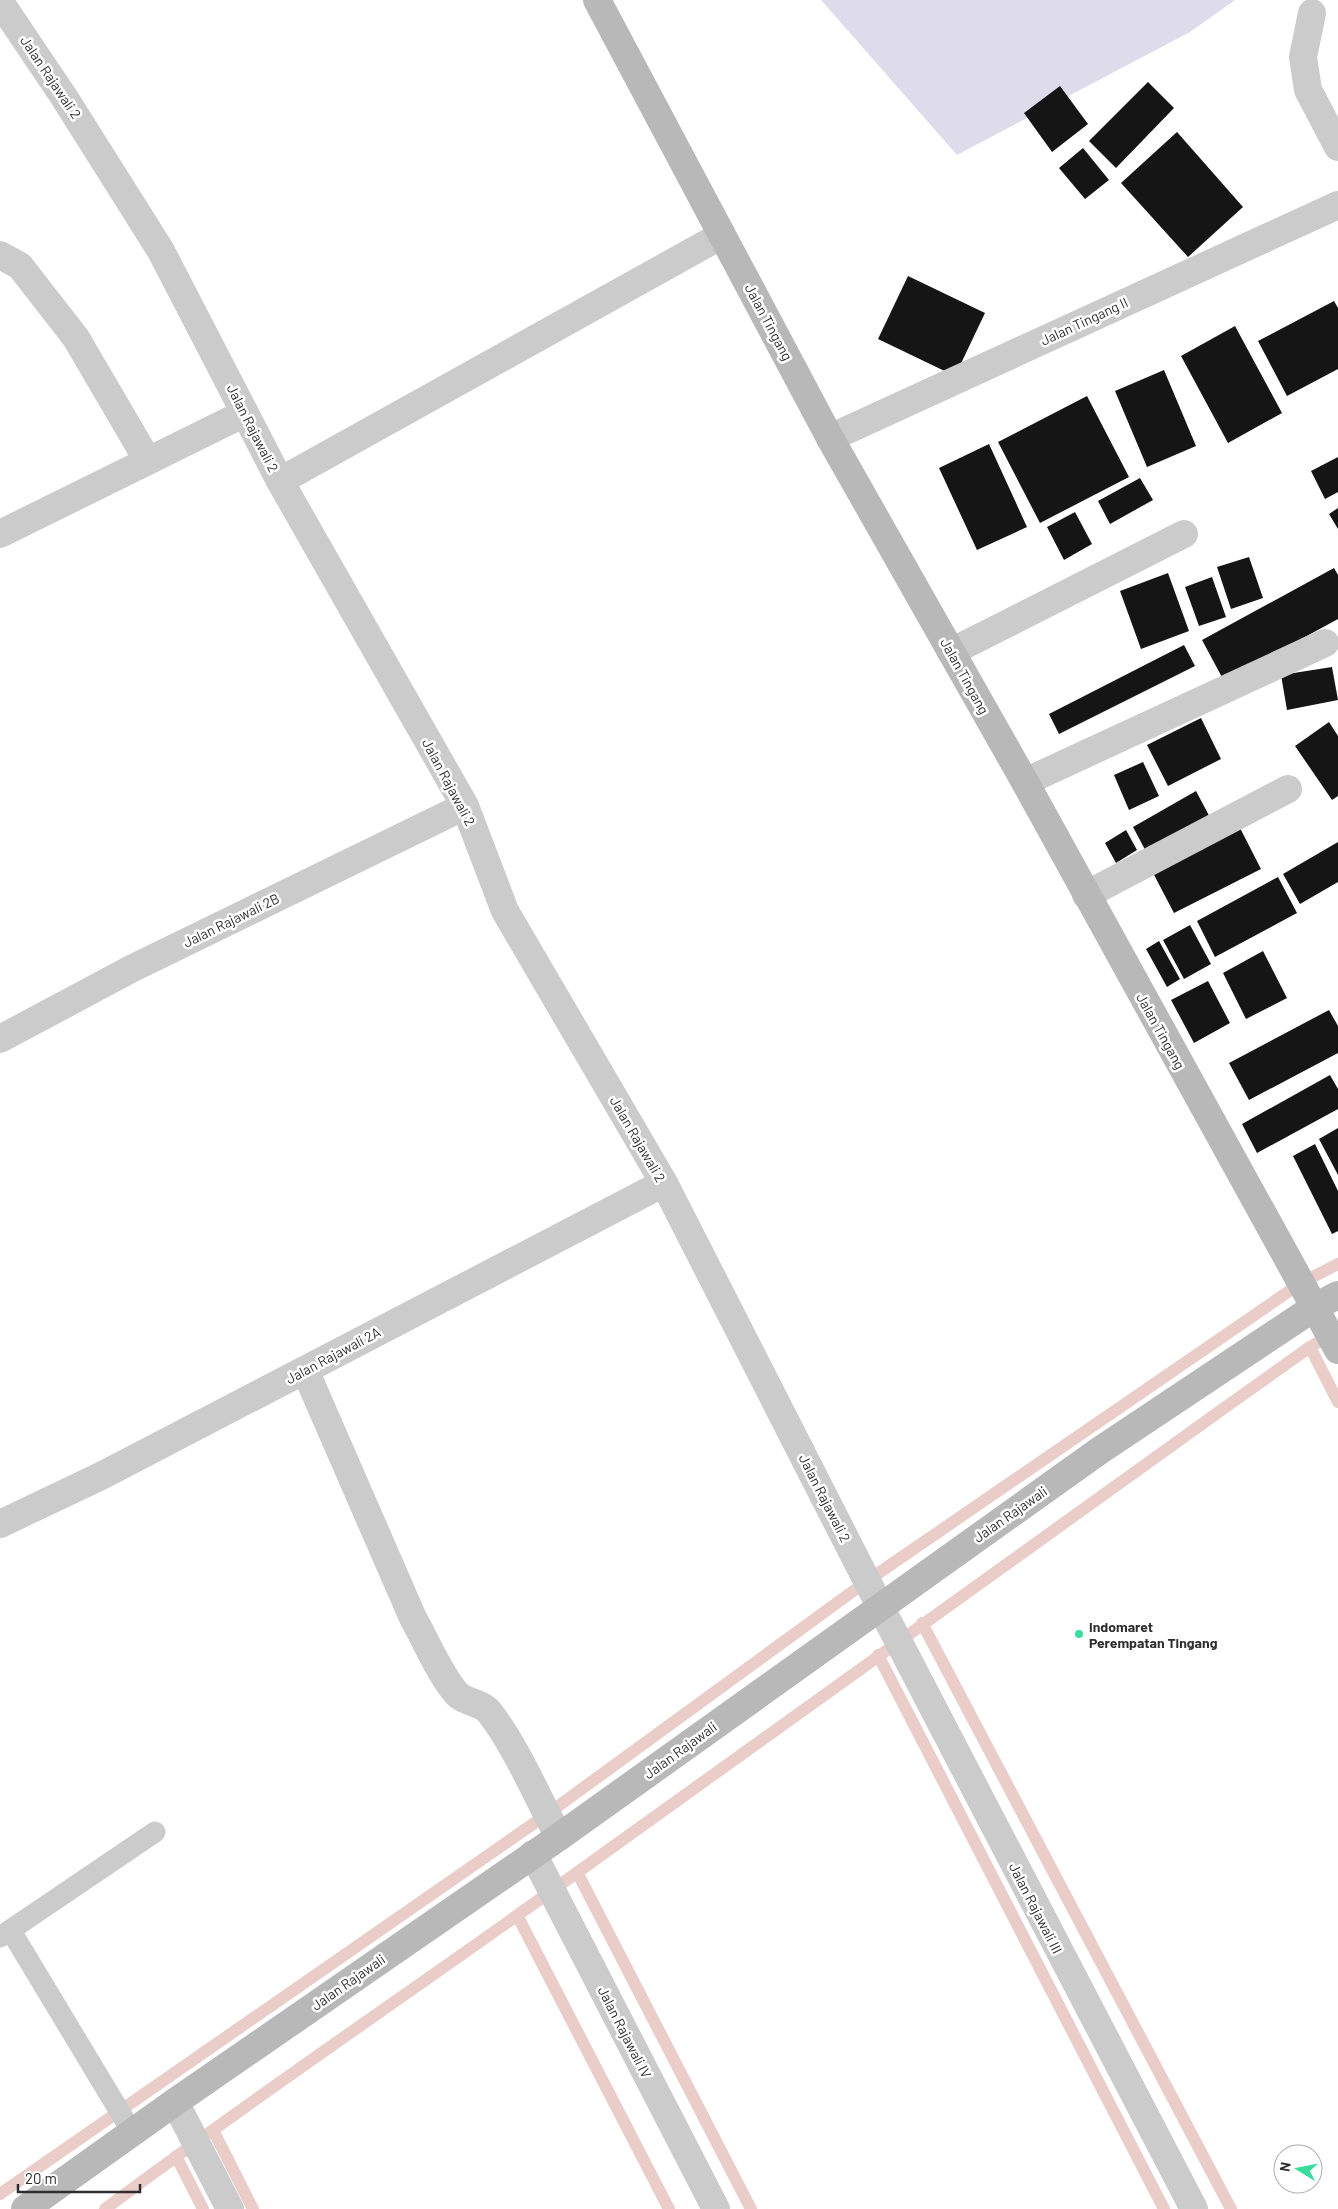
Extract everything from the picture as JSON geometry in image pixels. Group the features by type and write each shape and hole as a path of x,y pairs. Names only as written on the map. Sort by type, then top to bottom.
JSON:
{"main road":[{"name":"Jalan Tingang","path":"597,0 830,438 1025,782 1086,895 1326,1301 1338,1350"},
{"name":"Jalan Rajawali","path":"25,2209 175,2102 539,1865 559,1837 885,1615 1099,1451 1326,1301"}],"street":[{"name":"Jalan Rajawali 2","path":"0,2 70,105 161,251 280,481 465,806 505,910 664,1183 885,1615"},
{"path":"1312,13 1303,57 1308,90 1338,147"},
{"name":"Jalan Tingang II","path":"830,438 1338,205"},
{"path":"280,481 722,235"},
{"path":"0,255 20,266 76,338 148,461"},
{"path":"0,534 245,413"},
{"path":"951,652 1184,534"},
{"path":"1025,782 1325,643"},
{"path":"1086,895 1288,789"},
{"name":"Jalan Rajawali 2B","path":"0,1039 131,969 465,806"},
{"name":"Jalan Rajawali 2A","path":"0,1524 101,1476 664,1183"},
{"path":"305,1370 413,1618 428,1646 453,1689 460,1697 475,1702 489,1711 505,1736 559,1837"},
{"name":"Jalan Rajawali III","path":"885,1615 1194,2209"},
{"name":"Jalan Rajawali IV","path":"539,1865 716,2209"},
{"path":"175,2102 230,2209"}],"lane":[{"path":"132,2132 5,1934 155,1832"}],"shaded area":[{"path":"821,0 1235,0 1190,32 957,155"}],"building":[{"path":"1148,82 1174,108 1116,168 1089,141"},
{"path":"1060,86 1088,124 1052,152 1024,113"},
{"path":"1177,132 1243,207 1188,257 1121,183"},
{"path":"1083,148 1109,180 1085,199 1059,168"},
{"path":"908,276 985,313 955,376 878,339"},
{"path":"1334,301 1338,308 1338,369 1287,396 1258,341"},
{"path":"1235,326 1282,413 1228,443 1181,356"},
{"path":"1164,370 1196,446 1147,467 1115,391"},
{"path":"1087,396 1129,477 1040,523 998,442"},
{"path":"989,444 1027,527 977,550 939,468"},
{"path":"1338,457 1338,492 1325,499 1311,471"},
{"path":"1140,478 1153,500 1110,524 1098,501"},
{"path":"1338,508 1338,529 1329,514"},
{"path":"1075,512 1092,544 1064,560 1047,527"},
{"path":"1249,557 1263,598 1231,609 1217,567"},
{"path":"1334,568 1338,575 1338,619 1224,681 1202,640"},
{"path":"1168,573 1189,631 1141,649 1120,591"},
{"path":"1212,577 1226,617 1199,626 1185,587"},
{"path":"1184,645 1195,666 1059,734 1049,714"},
{"path":"1332,667 1338,700 1287,710 1281,675"},
{"path":"1201,718 1221,759 1168,786 1147,745"},
{"path":"1329,722 1338,736 1338,796 1332,800 1295,746"},
{"path":"1143,762 1159,796 1129,810 1114,775"},
{"path":"1196,791 1213,823 1150,859 1133,827"},
{"path":"1240,828 1261,869 1174,913 1153,873"},
{"path":"1126,830 1137,850 1116,863 1105,843"},
{"path":"1338,842 1338,882 1300,904 1283,874"},
{"path":"1278,877 1297,913 1215,957 1197,921"},
{"path":"1190,925 1211,964 1184,979 1163,940"},
{"path":"1159,941 1180,979 1167,987 1146,949"},
{"path":"1263,951 1287,998 1246,1019 1223,973"},
{"path":"1208,981 1230,1023 1194,1043 1171,1000"},
{"path":"1329,1010 1338,1026 1338,1053 1249,1100 1229,1063"},
{"path":"1330,1075 1338,1089 1338,1109 1257,1153 1242,1124"},
{"path":"1338,1128 1338,1175 1319,1139"},
{"path":"1315,1144 1338,1191 1338,1231 1332,1234 1293,1156"}],"waterway":[{"path":"0,2194 546,1815 867,1581 1301,1283 1338,1264"},
{"path":"105,2209 1213,1416 1310,1347 1331,1335"},
{"path":"1310,1347 1338,1402"},
{"path":"922,1623 1231,2209"},
{"path":"878,1655 1164,2209"},
{"path":"577,1872 751,2209"},
{"path":"517,1915 669,2209"},
{"path":"213,2130 253,2209"},
{"path":"176,2156 203,2209"}],"place":[{"name":"Indomaret Perempatan Tingang","path":"1079,1634"}]}
